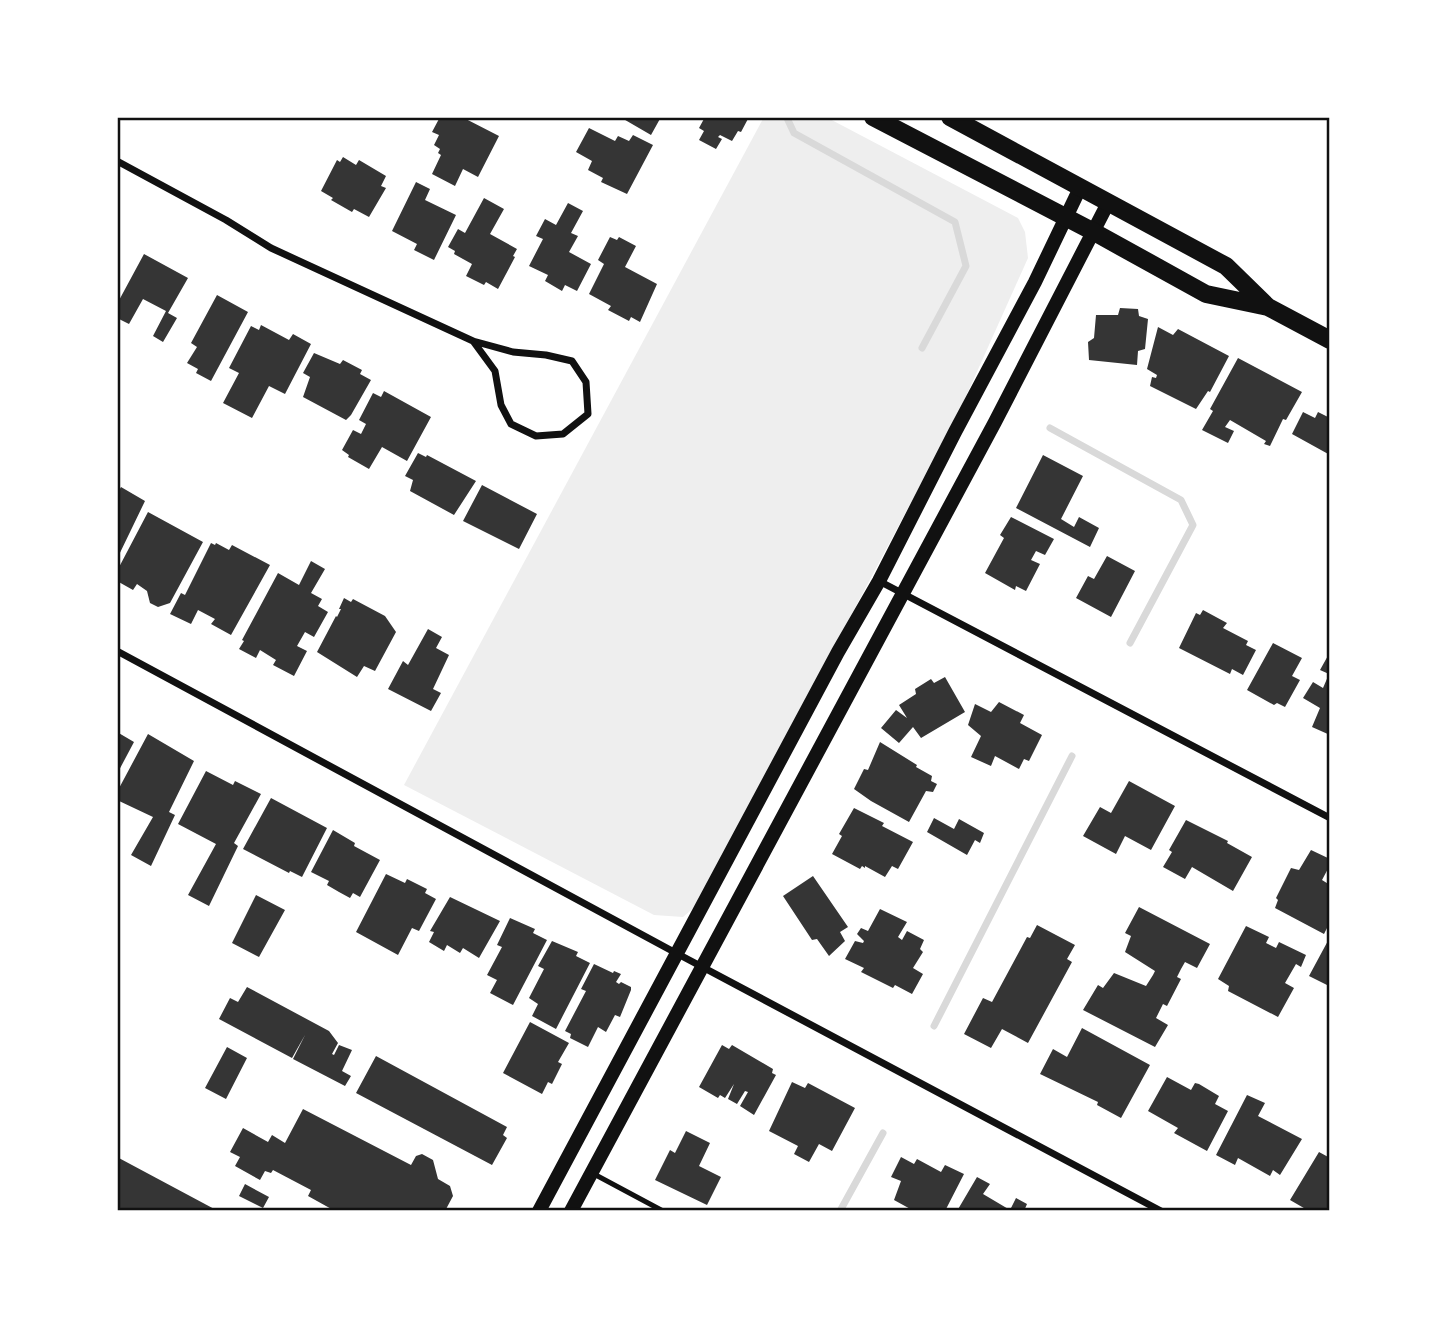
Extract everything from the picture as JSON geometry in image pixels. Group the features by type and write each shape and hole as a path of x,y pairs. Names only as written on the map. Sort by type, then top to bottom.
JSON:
{"main road":[{"path":"873,117 1094,232 1206,294 1268,307 1330,340"},
{"path":"950,117 1226,265 1268,307"},
{"path":"539,1211 838,652 879,581 1035,282 1080,188"},
{"path":"571,1211 995,422 1108,203"}],"street":[{"path":"117,161 226,220 271,248 473,341 513,352 572,361 586,382 588,414 563,434 536,436 511,424 501,405 495,371 473,341"},
{"path":"879,581 1330,818"},
{"path":"117,651 1161,1211"}],"lane":[{"path":"592,1173 663,1211"}],"shaded area":[{"path":"764,117 826,117 1018,218 1025,232 1028,258 958,414 697,905 683,917 654,915 404,785"}],"building":[{"path":"440,117 462,117 499,136 478,177 463,169 455,186 432,174 441,155 438,153 440,149 434,145 439,135 432,132"},
{"path":"620,117 661,117 651,135"},
{"path":"705,117 749,117 741,132 738,131 732,141 720,135 718,137 722,139 716,149 699,140 704,131 699,128"},
{"path":"589,128 615,141 618,136 629,141 633,135 653,145 627,194 601,182 603,178 588,170 592,161 576,152"},
{"path":"343,157 356,165 359,160 386,176 381,186 386,188 369,217 354,209 352,212 321,191 337,160 340,162"},
{"path":"416,182 430,189 425,200 456,215 434,260 414,250 417,244 392,231"},
{"path":"484,198 504,209 490,234 517,249 498,289 466,276 472,264 454,254 455,251 448,247 458,229 465,233"},
{"path":"568,203 583,211 571,233 578,236 569,252 591,264 577,291 565,285 562,291 545,281 548,275 529,266 543,239 536,236 545,219 556,225"},
{"path":"610,237 617,240 619,237 636,246 625,267 657,284 640,322 631,317 629,321 608,310 611,306 589,294 604,264 598,260"},
{"path":"144,254 188,278 168,313 177,318 163,342 153,336 166,311 143,299 129,324 117,318 117,304"},
{"path":"217,295 248,312 211,381 196,373 198,369 187,363 197,347 191,343"},
{"path":"1120,308 1138,309 1139,316 1148,319 1145,349 1138,351 1137,365 1089,360 1088,342 1094,338 1096,315 1118,315"},
{"path":"261,325 289,340 293,334 311,344 285,394 269,386 252,418 223,403 239,373 229,368 251,326 259,330"},
{"path":"1158,327 1173,335 1178,329 1229,356 1210,392 1208,391 1196,409 1150,386 1152,377 1156,378 1157,375 1147,369"},
{"path":"314,353 340,364 343,360 362,370 360,374 371,380 346,420 303,397 310,377 303,373"},
{"path":"1238,358 1302,392 1286,420 1283,419 1270,446 1230,420 1225,427 1234,431 1228,443 1202,430 1213,411 1210,409"},
{"path":"384,391 431,417 407,461 382,447 369,469 348,457 342,450 353,430 361,434 366,424 359,420 373,393 381,397"},
{"path":"1303,412 1315,418 1318,412 1330,418 1330,455 1292,434"},
{"path":"418,453 426,457 427,455 476,481 454,515 410,491 413,480 405,476"},
{"path":"1043,455 1083,476 1061,519 1074,527 1079,517 1099,528 1090,547 1016,508"},
{"path":"482,485 537,514 519,549 463,521"},
{"path":"121,487 145,501 117,559 117,494"},
{"path":"148,512 203,542 170,603 158,607 150,603 147,591 137,584 133,590 117,581 117,571"},
{"path":"1011,517 1054,539 1045,555 1036,551 1031,560 1040,564 1026,591 1016,586 1015,590 985,573 1004,538 1000,535"},
{"path":"211,543 229,550 232,545 270,565 231,635 211,624 215,619 198,610 191,624 170,614 181,593 185,595"},
{"path":"1107,556 1135,571 1111,617 1076,598 1088,576 1094,579"},
{"path":"311,561 325,569 311,593 322,599 318,606 328,612 314,637 305,632 297,646 307,651 294,676 273,665 276,660 260,650 256,658 239,649 278,573 299,585"},
{"path":"344,598 351,602 353,599 385,616 396,632 375,671 364,666 357,677 317,652 341,609"},
{"path":"1203,610 1227,623 1223,628 1248,641 1246,645 1256,650 1243,675 1232,669 1230,674 1179,648 1196,613 1200,615"},
{"path":"428,629 442,637 436,648 449,655 433,689 441,693 431,711 388,689 403,661 408,665"},
{"path":"1273,643 1302,658 1292,676 1300,680 1285,707 1277,703 1274,705 1247,690"},
{"path":"1330,652 1330,735 1312,727 1320,708 1303,698 1313,682 1323,688 1329,674 1320,670"},
{"path":"945,677 965,712 921,738 913,727 899,743 881,728 896,710 907,718 899,705 916,694 915,689 931,679 934,683"},
{"path":"999,702 1024,715 1020,723 1042,735 1029,761 1024,759 1019,769 995,756 991,766 971,757 981,736 968,725 975,704 991,712"},
{"path":"117,732 134,742 117,774"},
{"path":"148,734 194,761 169,812 175,815 151,866 131,855 153,817 117,800 117,792"},
{"path":"880,742 932,776 931,781 937,784 933,792 926,791 909,822 854,789 864,769 868,770"},
{"path":"206,771 233,785 235,781 261,794 234,843 238,846 209,906 188,895 216,844 178,824"},
{"path":"1129,781 1175,806 1151,850 1125,836 1116,854 1083,836 1100,807 1111,813"},
{"path":"271,798 327,828 302,877 243,849"},
{"path":"854,808 913,842 898,869 892,866 885,877 865,866 860,869 832,854 842,836 839,834"},
{"path":"934,818 954,829 959,819 984,833 980,843 975,840 967,855 927,832"},
{"path":"1186,820 1228,841 1227,843 1252,857 1233,891 1192,867 1185,879 1163,867"},
{"path":"333,830 355,843 354,846 380,860 360,897 353,893 350,898 327,885 329,881 311,872"},
{"path":"1311,850 1330,859 1330,865 1322,880 1330,885 1330,922 1324,934 1275,908 1278,900 1276,898 1291,868 1299,870"},
{"path":"386,874 405,883 407,879 427,889 425,893 436,899 419,931 412,928 398,955 356,932"},
{"path":"813,876 848,927 840,932 845,941 829,956 817,939 812,940 783,896"},
{"path":"256,895 285,910 259,957 232,943"},
{"path":"450,897 500,921 479,958 463,948 460,953 447,945 444,951 429,942 434,932 430,931"},
{"path":"1139,907 1210,944 1197,968 1185,962 1181,969 1177,977 1181,979 1167,1006 1163,1004 1156,1018 1168,1025 1155,1047 1083,1010 1098,985 1103,988 1114,973 1146,986 1153,975 1155,971 1125,952 1131,936 1125,933"},
{"path":"880,909 907,922 898,937 902,940 907,931 924,940 920,949 923,952 913,968 923,974 912,994 861,972 864,968 845,959 855,941 863,943 857,934 861,928 868,931"},
{"path":"510,918 535,929 533,933 547,940 513,1005 490,993 497,980 487,975 502,947 497,945"},
{"path":"1037,925 1075,945 1067,959 1072,962 1028,1043 1002,1029 991,1048 964,1034 983,998 992,1002 1027,937 1030,938"},
{"path":"1246,926 1269,937 1266,943 1276,948 1279,942 1306,955 1301,967 1296,964 1285,983 1294,988 1278,1017 1228,991 1229,986 1218,979"},
{"path":"1330,937 1330,984 1329,986 1309,976"},
{"path":"552,941 578,952 576,956 590,963 556,1029 532,1016 538,1004 529,998 544,969 538,966"},
{"path":"594,964 621,974 616,982 631,987 631,990 620,1017 615,1015 606,1032 598,1027 588,1047 570,1038 571,1034 565,1031 586,991 581,989"},
{"path":"247,987 329,1031 338,1043 332,1054 334,1055 339,1045 352,1050 342,1071 351,1076 345,1086 293,1059 305,1035 292,1058 219,1019 230,998 238,1002"},
{"path":"530,1022 569,1043 558,1062 562,1064 552,1084 548,1082 542,1094 503,1073"},
{"path":"1082,1028 1150,1065 1121,1118 1097,1105 1098,1102 1040,1074 1053,1049 1067,1057"},
{"path":"722,1045 729,1049 732,1045 773,1069 772,1073 776,1075 754,1115 740,1106 748,1092 745,1091 737,1104 728,1099 734,1084 725,1098 720,1095 718,1098 699,1087"},
{"path":"227,1047 247,1058 226,1099 205,1088"},
{"path":"376,1056 507,1127 503,1135 507,1138 492,1165 356,1093"},
{"path":"1167,1077 1191,1090 1195,1083 1199,1084 1219,1096 1215,1104 1228,1111 1207,1151 1174,1133 1178,1128 1148,1111"},
{"path":"792,1082 805,1088 808,1083 855,1108 832,1151 819,1144 809,1162 794,1154 798,1146 769,1131"},
{"path":"1247,1095 1265,1103 1258,1116 1302,1139 1280,1175 1273,1170 1270,1176 1238,1158 1235,1165 1216,1155"},
{"path":"303,1109 411,1165 416,1156 422,1154 433,1160 438,1179 450,1186 453,1196 445,1211 335,1211 308,1196 311,1190 273,1170 271,1173 265,1171 260,1180 235,1166 240,1157 230,1152 243,1128 268,1142 272,1135 285,1143"},
{"path":"686,1131 710,1143 699,1166 721,1177 707,1205 655,1180 670,1150 675,1153"},
{"path":"1319,1152 1330,1158 1330,1211 1309,1211 1290,1200"},
{"path":"117,1157 218,1211 117,1211"},
{"path":"901,1157 914,1164 917,1159 941,1172 945,1165 964,1174 945,1211 914,1211 894,1200 901,1181 891,1177"},
{"path":"977,1177 990,1184 983,1194 1010,1210 1016,1198 1027,1204 1024,1211 957,1211"},
{"path":"245,1184 269,1197 263,1208 239,1196"}],"waterway":[{"path":"787,118 794,133 955,222 966,266 922,348"},
{"path":"1050,428 1181,500 1193,525 1130,643"},
{"path":"934,1026 1072,756"},
{"path":"840,1211 883,1133"}]}
